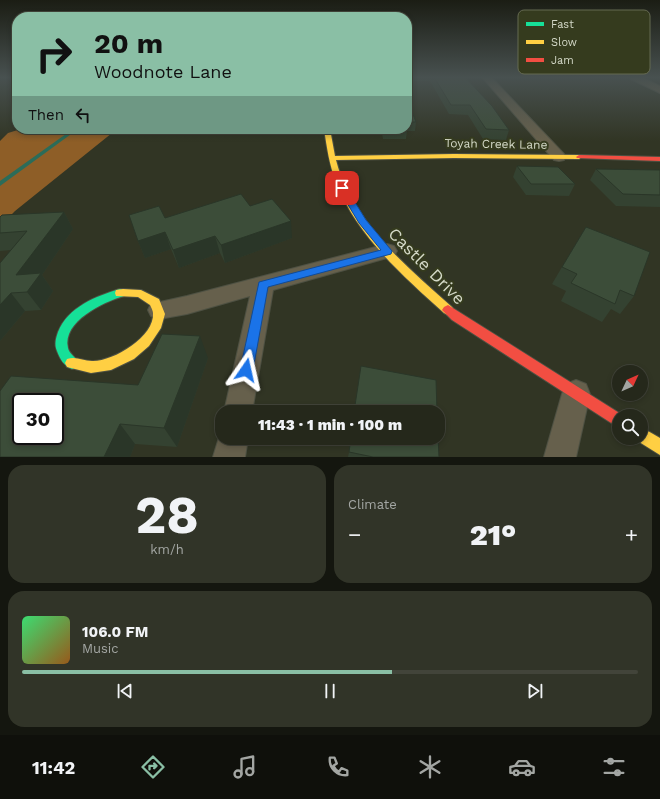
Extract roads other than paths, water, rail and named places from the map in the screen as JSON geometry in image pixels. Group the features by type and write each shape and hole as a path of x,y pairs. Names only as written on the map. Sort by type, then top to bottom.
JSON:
{"street":[{"path":"505,98 559,157"},
{"name":"Castle Drive","path":"328,134 331,158 342,188 362,221 408,274 456,317 612,417"},
{"name":"Toyah Creek Lane","path":"331,158 487,155 660,159"},
{"path":"159,310 187,305 387,251"},
{"path":"239,405 263,284"},
{"path":"127,293 146,295 155,301 159,310 159,321 154,333 143,346 129,356 112,364 94,368 78,367 67,361 61,352 61,340 67,327 77,315 90,305 105,298 127,293"},
{"path":"560,457 576,394"},
{"path":"648,439 660,447"},
{"path":"230,457 232,445"}],"waterway":[{"path":"0,184 69,134"}]}
